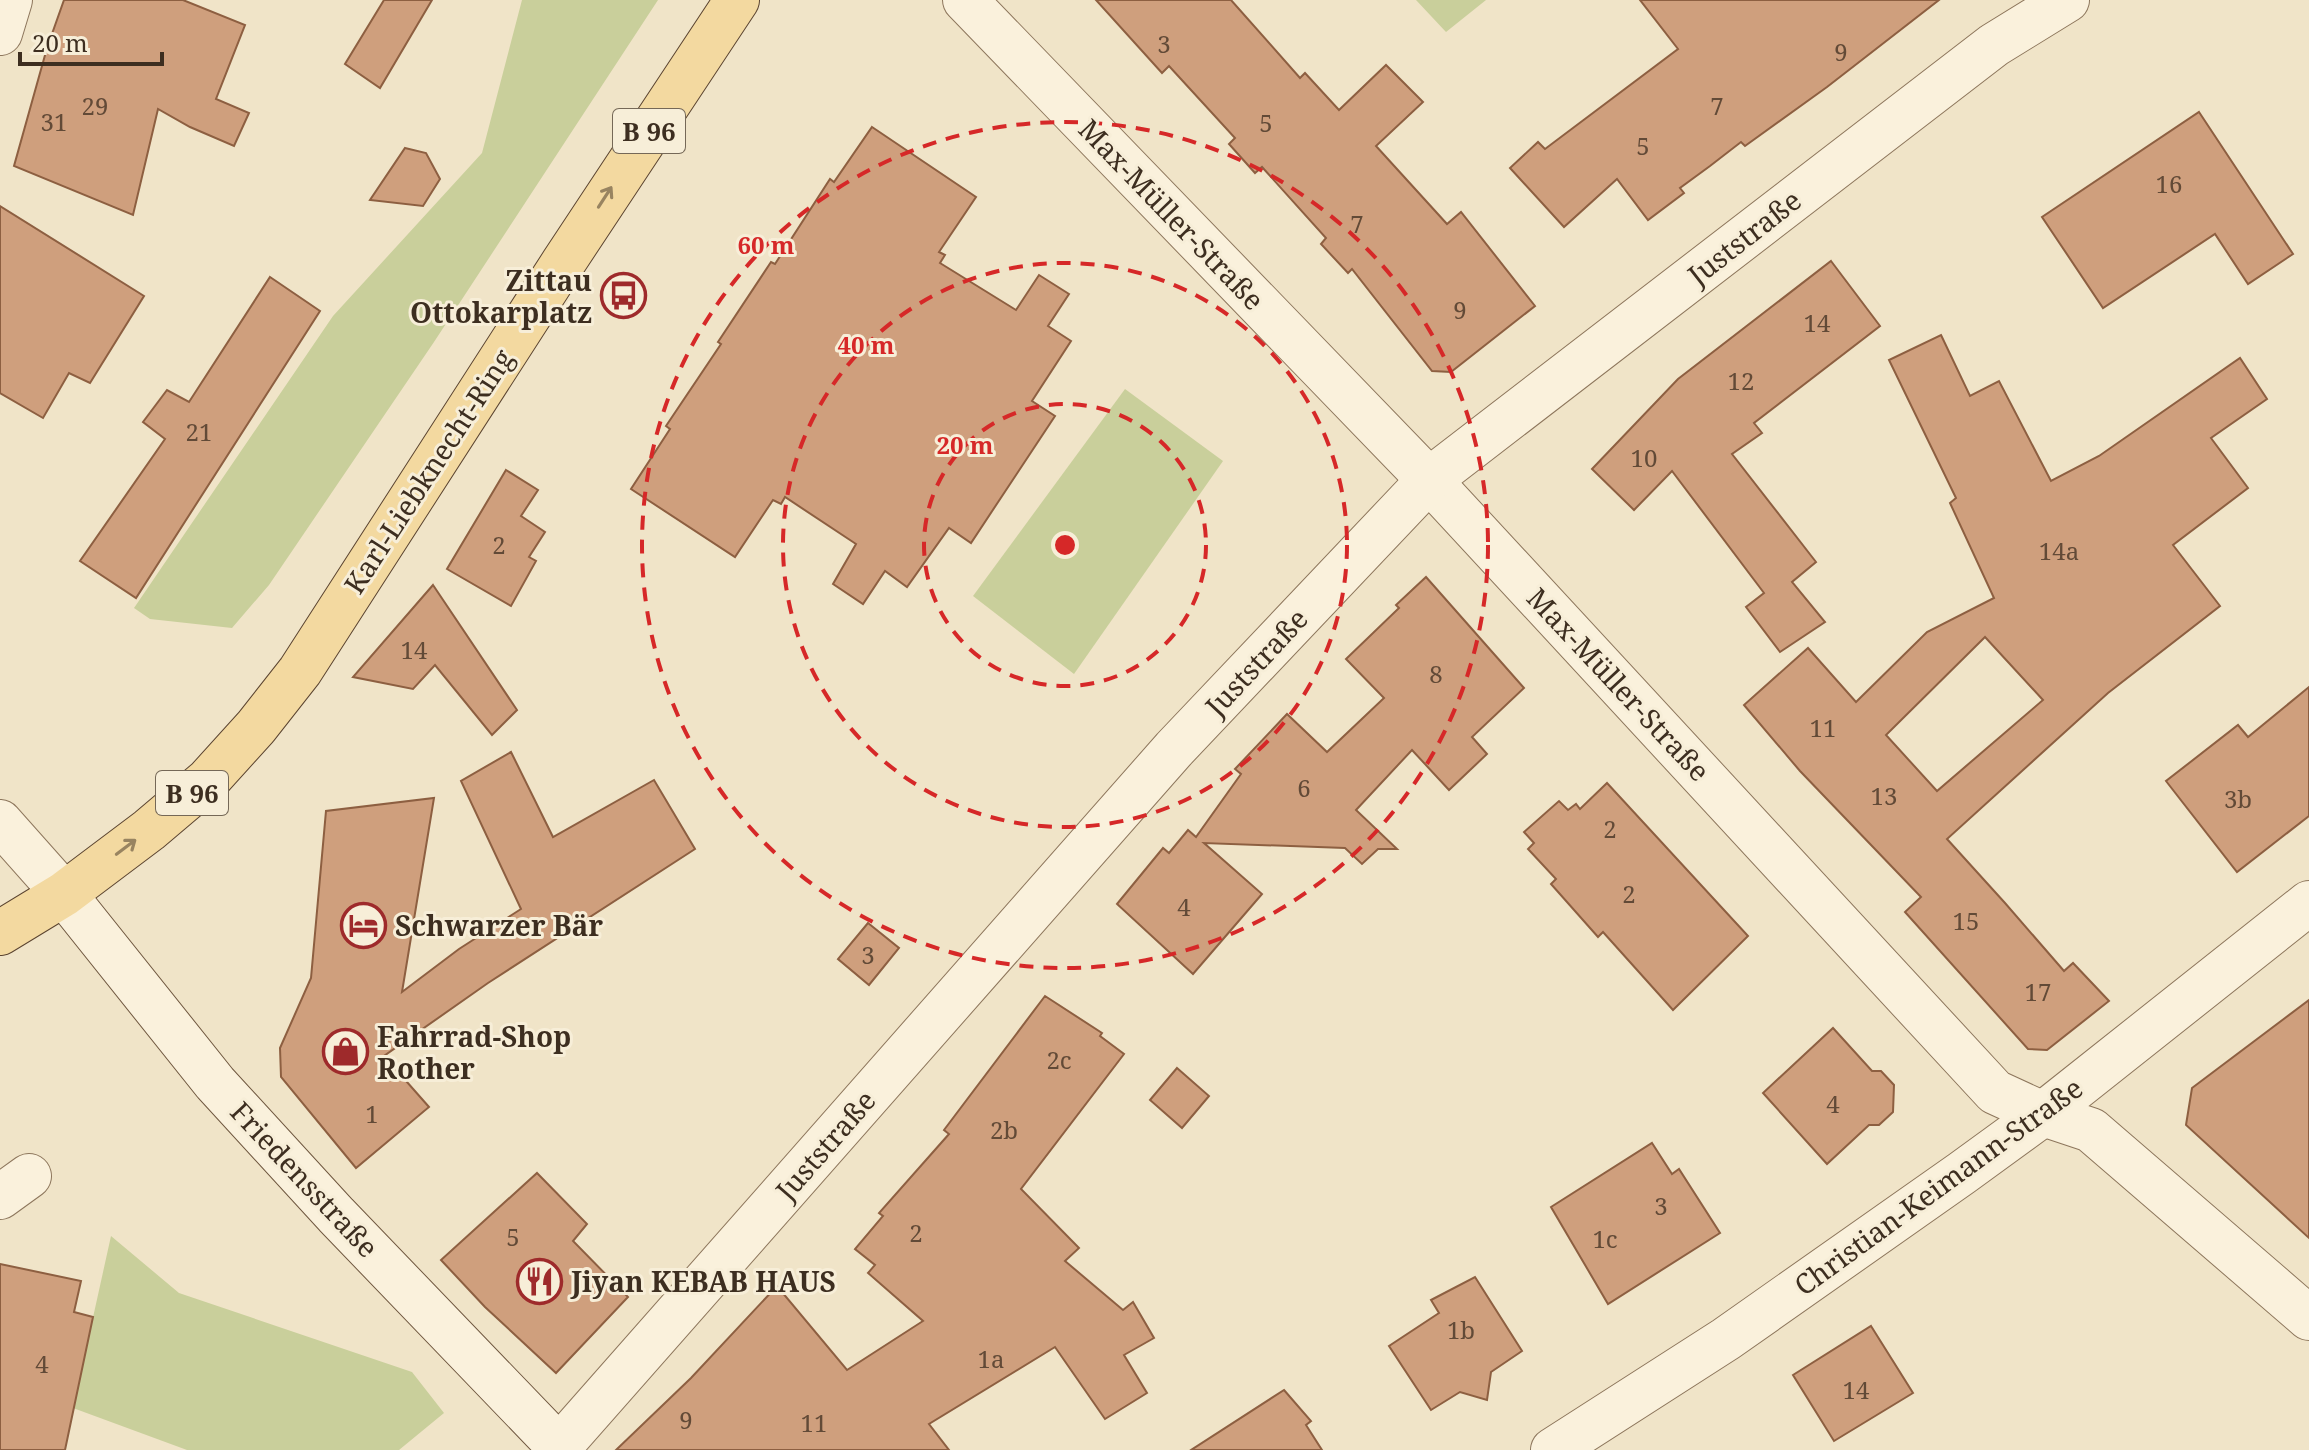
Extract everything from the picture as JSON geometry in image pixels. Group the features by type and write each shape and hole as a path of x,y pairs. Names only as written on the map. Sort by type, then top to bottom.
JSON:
{"main road":[{"name":"Karl-Liebknecht-Ring","path":"64,894 149,830 208,780 256,727 300,671 737,0"},
{"name":"B 96","path":"0,933 64,894"}],"street":[{"path":"0,33 10,0"},
{"name":"Max-Müller-Straße","path":"965,0 1429,480 1995,1092 2043,1114 2091,1130 2309,1318"},
{"name":"Juststraße","path":"561,1448 1174,749 1429,480 1994,45 2067,0"},
{"name":"Friedensstraße","path":"0,822 64,894 215,1083 336,1215 561,1448"},
{"name":"Christian-Keimann-Straße","path":"1553,1450 1726,1339 1962,1173 2043,1114 2309,903"}],"green space":[{"path":"522,0 658,0 434,342 269,585 232,628 150,619 134,608 333,316 482,153"},
{"path":"1416,0 1486,0 1446,32"},
{"path":"1125,389 1223,461 1074,674 973,596"},
{"path":"111,1236 179,1293 412,1372 444,1413 399,1450 187,1450 73,1408"}],"building":[{"path":"64,0 183,0 245,25 216,99 249,113 234,146 158,109 133,215 14,166 47,48"},
{"path":"384,0 432,0 380,88 345,64"},
{"path":"1096,0 1231,0 1300,78 1305,73 1339,110 1386,65 1423,102 1376,146 1447,224 1461,212 1535,306 1451,372 1432,371 1352,269 1348,273 1321,244 1326,238 1262,167 1255,173 1229,144 1235,138 1169,66 1162,73"},
{"path":"1640,0 1939,0 1827,87 1745,146 1741,142 1680,188 1684,193 1648,220 1617,179 1564,227 1510,168 1538,142 1545,149 1678,49"},
{"path":"2199,112 2293,254 2248,284 2215,234 2103,308 2042,217"},
{"path":"872,127 976,197 939,252 945,255 940,263 1016,310 1039,275 1069,294 1048,326 1071,341 1032,401 1055,416 971,543 949,528 907,587 885,571 863,604 833,584 856,544 785,497 781,504 773,500 735,557 631,489 670,429 666,426 771,262 775,264 830,179 834,182"},
{"path":"405,148 426,153 440,179 423,206 370,200"},
{"path":"0,206 144,296 90,383 69,373 43,418 0,393"},
{"path":"1831,261 1880,326 1754,423 1762,433 1732,454 1816,562 1792,582 1825,622 1780,652 1746,607 1764,593 1672,471 1634,510 1592,469 1678,379"},
{"path":"270,277 320,311 136,598 80,561 165,439 143,422 167,390 189,402"},
{"path":"1941,335 1970,396 1999,381 2051,481 2099,456 2240,358 2267,399 2211,438 2248,488 2173,545 2220,606 2108,693 1947,839 2064,971 2073,963 2109,1001 2047,1050 2028,1049 1905,912 1921,897 1800,771 1744,705 1808,648 1856,702 1927,632 1994,598 1950,503 1956,498 1889,360","holes":["1985,637 2043,700 1937,791 1886,735"]},
{"path":"506,470 538,490 521,516 545,532 529,557 536,561 511,606 447,569"},
{"path":"1426,577 1524,688 1472,737 1487,754 1449,790 1412,750 1356,810 1397,849 1378,849 1362,864 1345,848 1204,843 1262,894 1193,974 1117,904 1163,848 1169,853 1188,830 1196,837 1241,774 1235,769 1287,714 1327,752 1384,698 1346,659"},
{"path":"433,585 517,710 492,735 435,665 413,689 353,677"},
{"path":"2309,687 2309,816 2237,872 2166,781 2238,725 2248,737"},
{"path":"511,752 553,837 654,780 695,849 488,983 384,1056 429,1107 356,1168 281,1077 280,1048 311,978 326,811 434,798 402,992 459,949 521,909 461,781"},
{"path":"1607,783 1748,936 1673,1010 1603,932 1598,937 1551,884 1556,879 1528,849 1534,843 1524,832 1559,801 1568,810 1576,804 1580,809"},
{"path":"868,923 899,948 869,985 838,959"},
{"path":"1045,996 1102,1033 1100,1036 1124,1054 1021,1189 1079,1248 1065,1261 1123,1310 1133,1302 1154,1338 1124,1355 1147,1393 1105,1419 1055,1347 929,1424 949,1450 616,1450 691,1378 777,1286 847,1370 923,1321 868,1273 875,1265 855,1249 883,1216 879,1213 949,1134 944,1130"},
{"path":"2309,1000 2309,1238 2186,1125 2192,1088"},
{"path":"1833,1028 1872,1071 1881,1071 1894,1085 1893,1112 1879,1125 1869,1125 1827,1164 1763,1093"},
{"path":"1177,1068 1209,1096 1182,1128 1150,1100"},
{"path":"1652,1143 1672,1174 1679,1169 1720,1233 1608,1304 1551,1207"},
{"path":"537,1173 587,1224 573,1241 628,1297 556,1373 485,1307 441,1260"},
{"path":"0,1264 81,1281 74,1312 93,1317 65,1450 0,1450"},
{"path":"1475,1277 1522,1351 1491,1372 1487,1400 1460,1392 1431,1410 1389,1346 1439,1313 1431,1300"},
{"path":"1871,1326 1913,1393 1834,1441 1793,1375"},
{"path":"1284,1390 1311,1421 1306,1425 1322,1450 1191,1450"}],"place":[{"name":"Zittau Ottokarplatz","path":"623,296"},
{"name":"Schwarzer Bär","path":"364,925"},
{"name":"Fahrrad-Shop Rother","path":"346,1052"},
{"name":"Jiyan KEBAB HAUS","path":"540,1281"}]}
